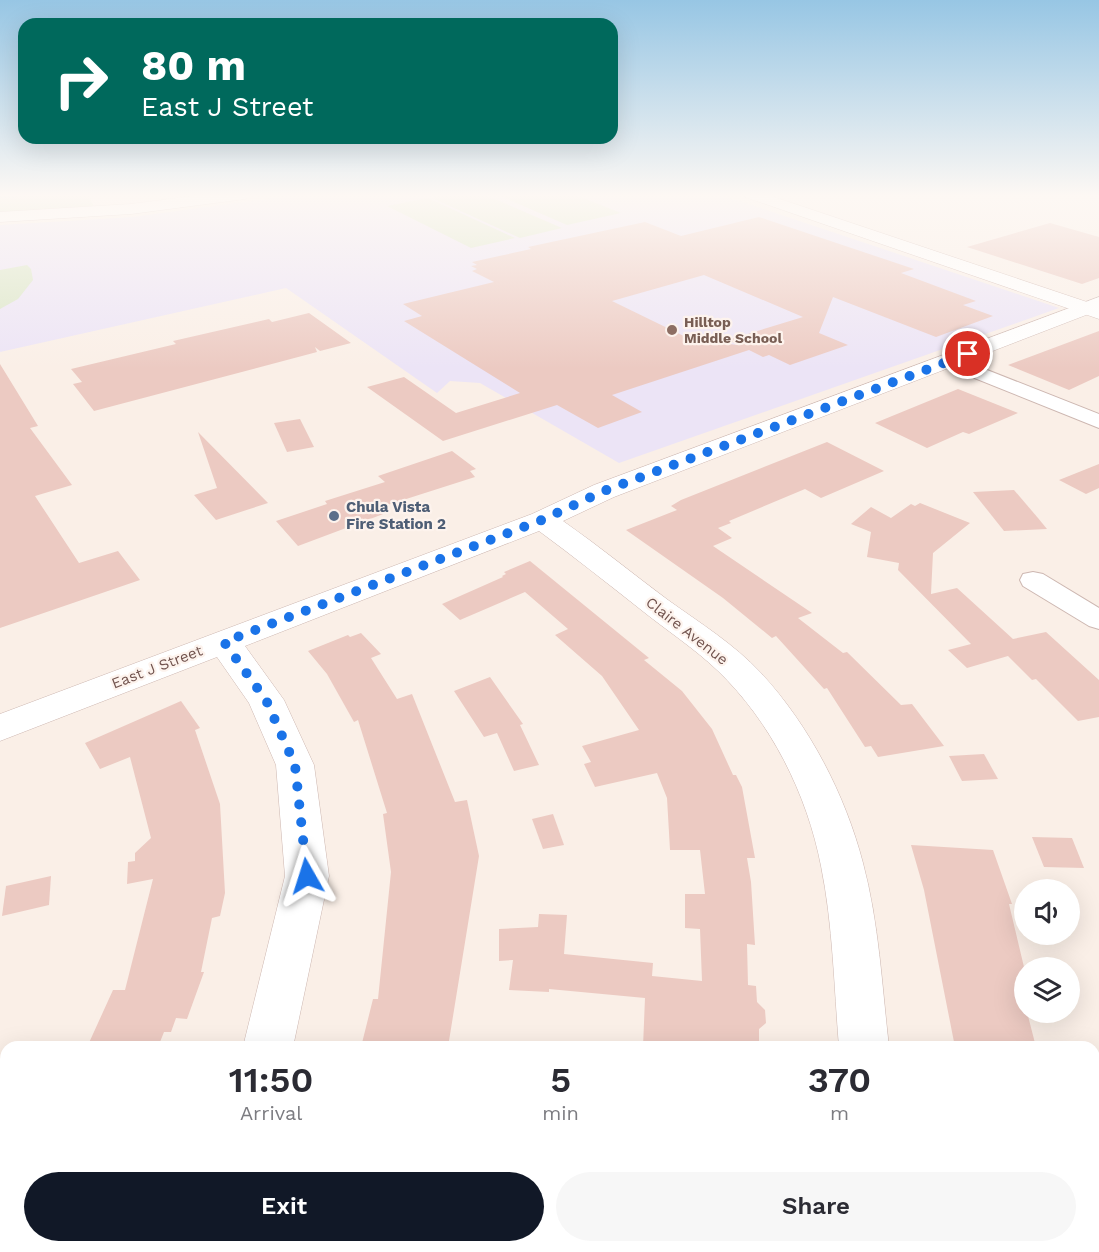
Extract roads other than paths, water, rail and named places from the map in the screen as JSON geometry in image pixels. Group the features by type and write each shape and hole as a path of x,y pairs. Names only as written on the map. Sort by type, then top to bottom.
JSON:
{"street":[{"path":"926,252 1094,308"},
{"name":"East J Street","path":"0,728 542,520 604,491 1094,308"},
{"path":"949,361 1099,422"},
{"name":"Claire Avenue","path":"542,520 731,664 769,708 794,746 825,808 842,868 863,1041"},
{"path":"1033,580 1099,620"},
{"path":"224,642 266,700 295,765 307,876 269,1041"}],"place":[{"name":"Hilltop Middle School","path":"672,330"},
{"name":"Chula Vista Fire Station 2","path":"334,516"}]}
